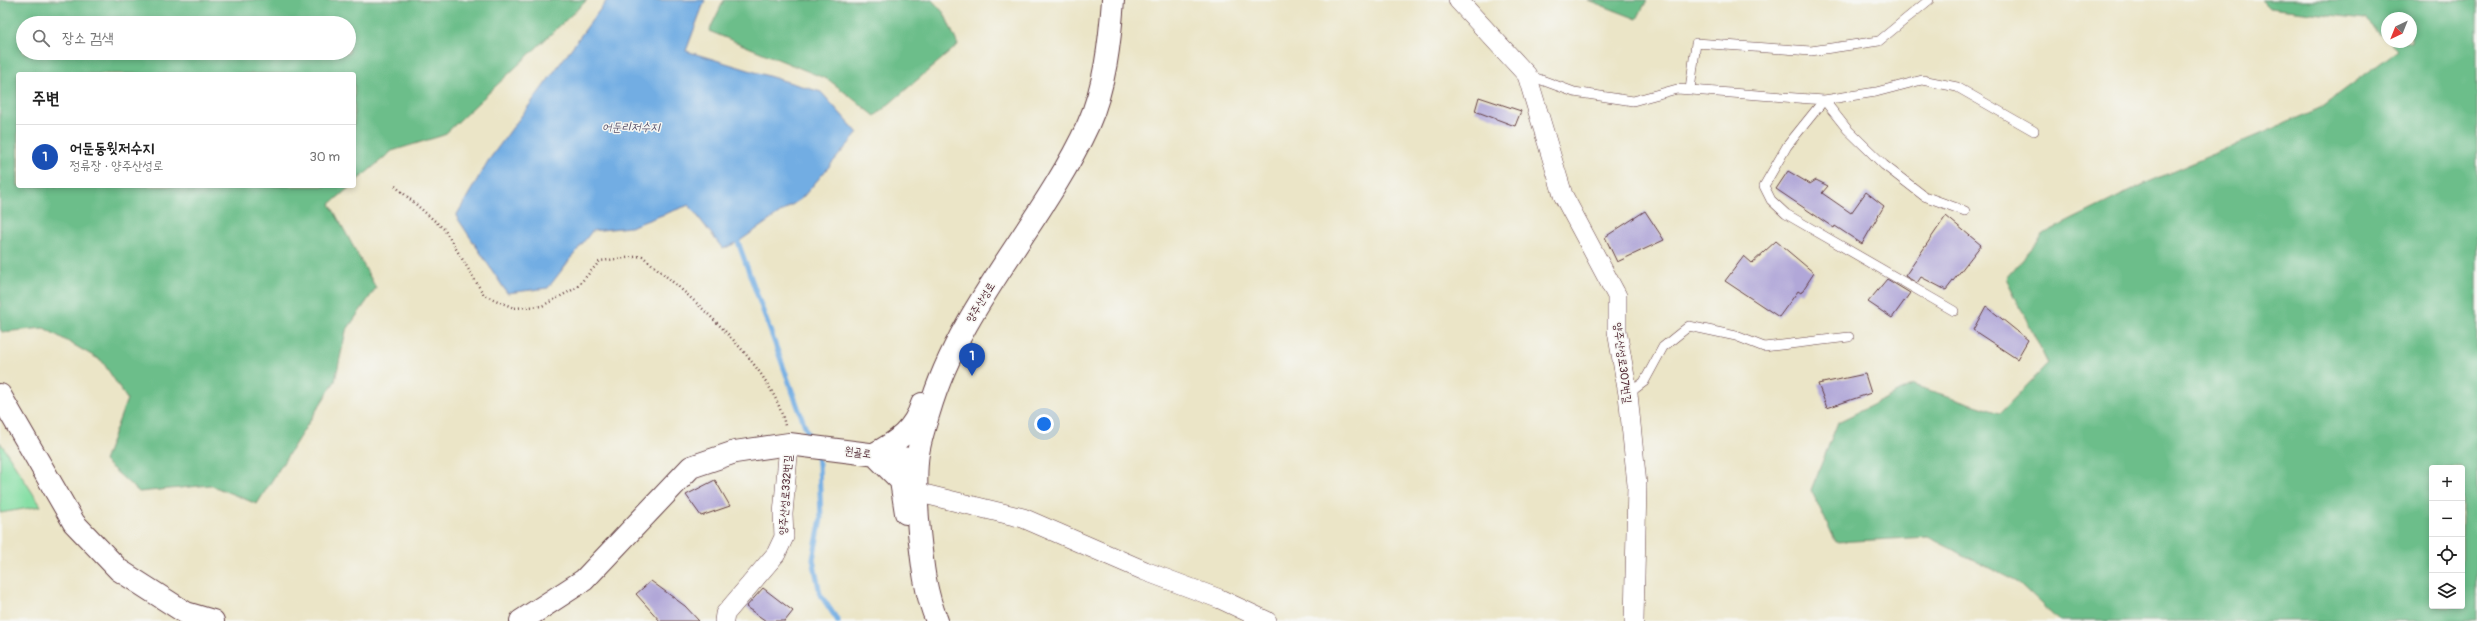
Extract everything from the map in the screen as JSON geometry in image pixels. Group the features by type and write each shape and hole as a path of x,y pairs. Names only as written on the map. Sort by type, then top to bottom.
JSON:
{"street":[{"name":"양주산성로","path":"937,621 922,563 916,492 917,460 936,385 970,316 1049,194 1088,125 1095,107 1105,62 1113,0"},
{"name":"양주산성로307번길","path":"1458,0 1527,75 1563,196 1617,296 1618,331 1628,394 1637,485 1634,621"},
{"path":"922,563 913,551 901,481 874,454 899,440 918,418 935,366 949,358"},
{"path":"0,395 74,523 119,570 186,613 213,621"},
{"name":"원골로","path":"520,621 533,615 584,580 691,467 735,452 794,445 917,460"},
{"name":"양주산성로332번길","path":"724,621 725,614 776,554 784,537 783,514 794,445"},
{"path":"916,492 1023,518 1145,572 1220,599 1267,621"}],"lane":[{"path":"1690,90 1696,43 1811,51 1879,41 1930,0"},
{"name":"양주산성로307번길","path":"1527,75 1574,92 1634,101 1677,89 1824,100 1876,92 1922,80 1958,87 2034,131"},
{"path":"1954,311 1786,214 1771,200 1764,186 1787,146 1824,100 1847,129 1884,166 1924,196 1965,211"},
{"path":"1628,394 1644,382 1663,348 1689,326 1736,336 1764,346 1849,337"}],"path":[{"path":"395,186 444,229 484,294 514,308 542,306 576,288 600,261 642,256 709,316 758,369 782,410 794,445"}],"green space":[{"path":"0,0 587,0 444,135 392,151 356,181 356,72 16,72 16,188 349,188 330,204 376,288 346,331 335,381 257,504 210,485 139,492 104,461 127,399 102,361 44,328 2,332 0,329"},
{"path":"724,0 932,0 944,13 958,45 875,116 829,80 709,31"},
{"path":"1588,0 1647,0 1637,19"},
{"path":"2261,0 2477,0 2477,621 2059,621 2019,583 1928,537 1836,542 1811,490 1838,422 1913,385 2000,413 2048,364 2006,278 2045,233 2144,184 2320,108 2398,50 2396,48 2417,48 2417,12 2381,12 2381,34 2365,19 2269,8"},
{"path":"0,442 41,506 0,513"}],"water":[{"name":"어둔리저수지","path":"607,0 705,0 686,51 821,92 858,133 802,198 738,242 723,249 689,205 630,227 592,231 548,288 507,293 456,216 488,161"}],"building":[{"path":"1479,97 1521,111 1515,126 1475,111"},
{"path":"1788,171 1810,184 1816,180 1828,186 1822,193 1851,213 1866,192 1884,206 1862,244 1835,226 1834,228 1776,189"},
{"path":"1645,211 1664,240 1617,262 1605,237"},
{"path":"1946,216 1981,245 1946,290 1921,277 1917,283 1905,276"},
{"path":"1776,241 1814,273 1801,293 1798,291 1779,317 1725,281 1744,256 1752,263"},
{"path":"1887,279 1910,293 1892,318 1868,302"},
{"path":"1986,306 2028,340 2017,359 1973,330"},
{"path":"1865,374 1871,393 1827,408 1818,384"},
{"path":"715,480 730,506 701,516 686,495"},
{"path":"651,581 685,606 699,621 660,621 636,594"},
{"path":"763,588 793,611 785,621 766,621 746,607"}],"waterway":[{"path":"738,242 810,440"},
{"path":"815,453 819,464 821,519 813,559 820,594 838,621"}],"place":[{"name":"어둔동윗저수지","path":"972,376"}]}
